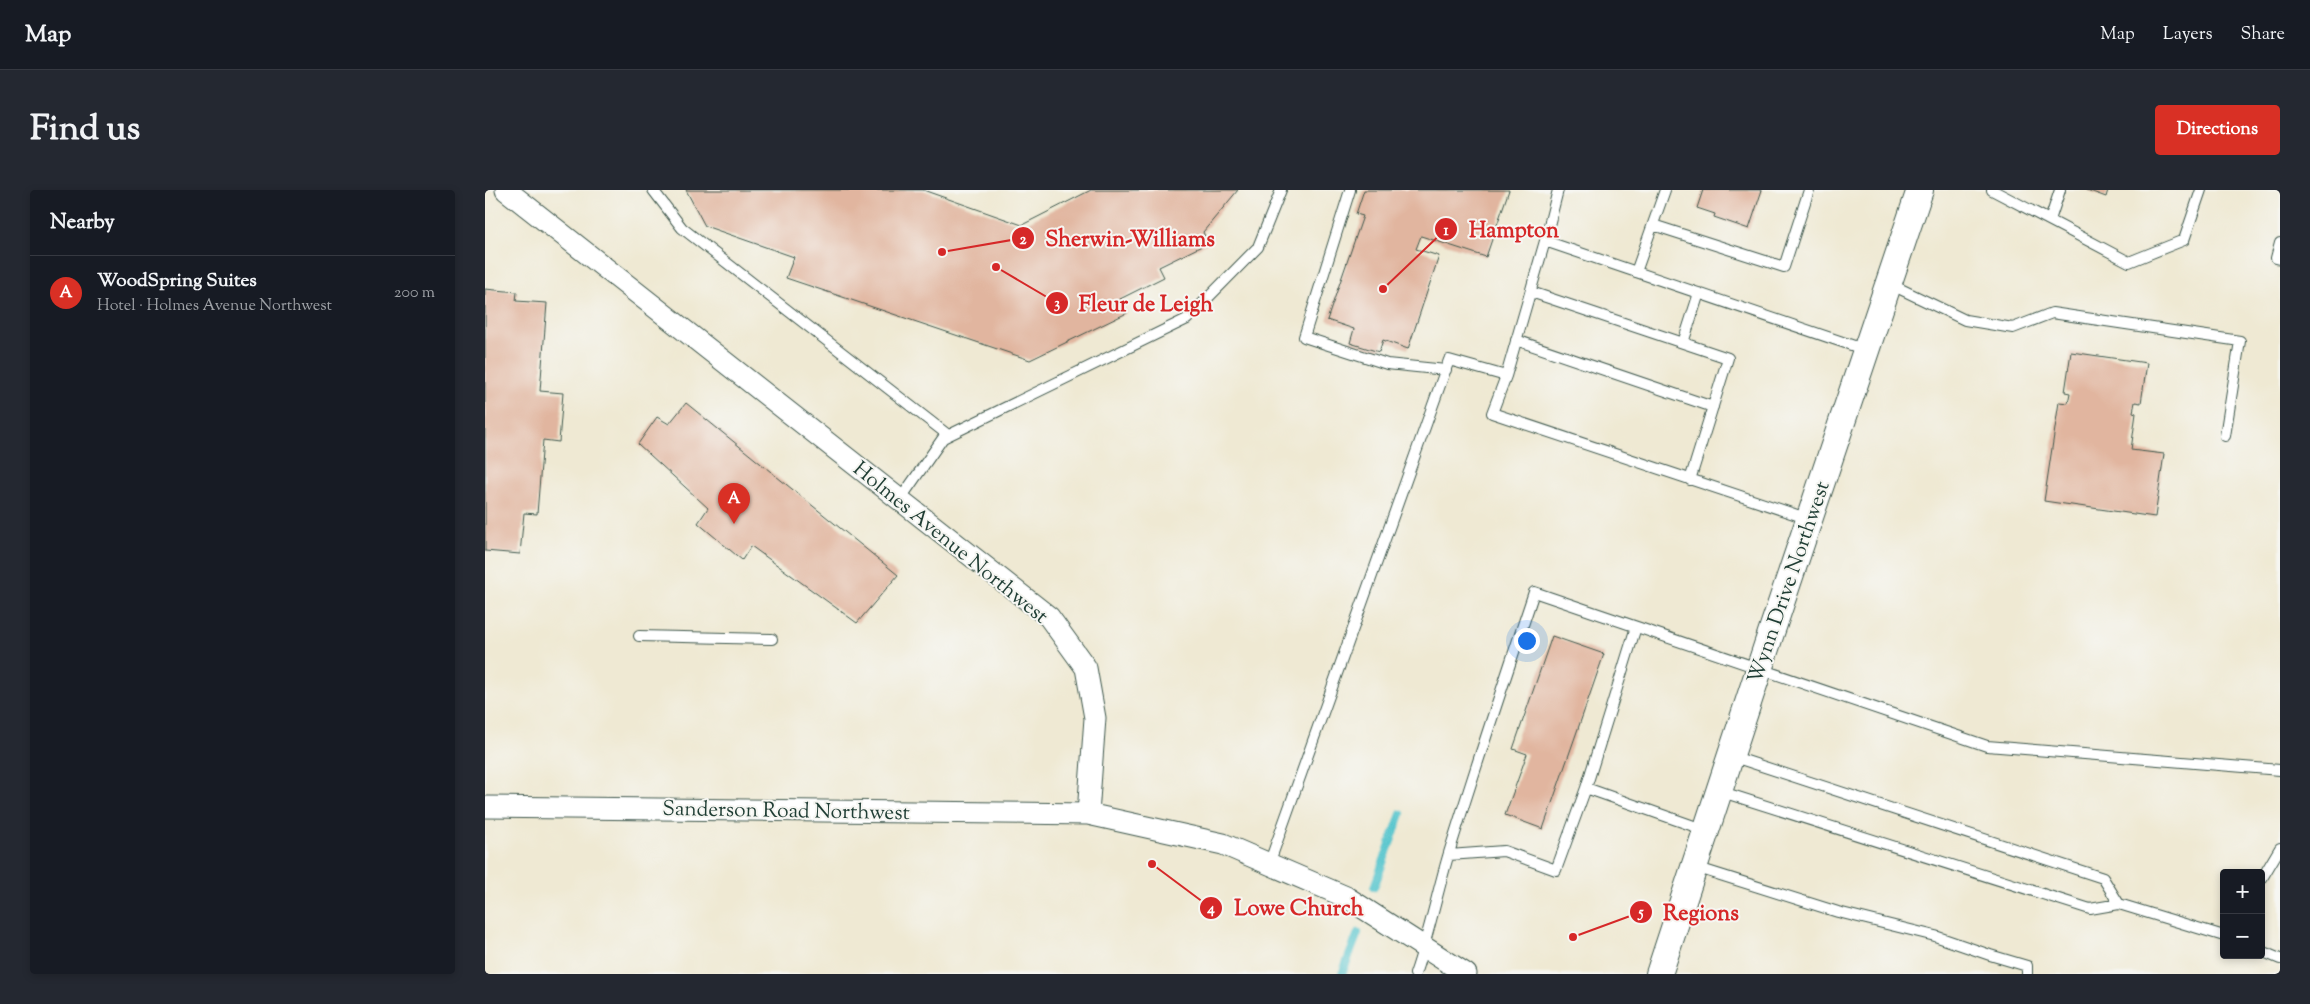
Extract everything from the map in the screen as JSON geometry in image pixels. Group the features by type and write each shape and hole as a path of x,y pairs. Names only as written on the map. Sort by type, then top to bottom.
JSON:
{"street":[{"name":"Holmes Avenue Northwest","path":"506,190 899,501 1049,617 1086,668 1095,718 1088,814"},
{"name":"Wynn Drive Northwest","path":"1659,974 1920,190"},
{"name":"Sanderson Road Northwest","path":"485,807 1088,814"},
{"path":"1088,814 1223,844 1346,897 1466,974"}],"lane":[{"path":"653,190 682,228 948,435"},
{"path":"899,501 943,438 1187,319 1259,247 1281,190"},
{"path":"1350,190 1304,337 1387,364 1446,370"},
{"path":"1558,190 1531,292 1506,376 1492,413 1809,519"},
{"path":"1636,272 1665,190"},
{"path":"1653,225 1784,267 1809,190"},
{"path":"1993,190 2129,262 2184,240 2201,190"},
{"path":"2050,220 2060,190"},
{"path":"1545,242 1867,350"},
{"path":"2280,243 2276,258 2280,259"},
{"path":"1889,283 1965,320 2013,328 2052,313 2240,341 2225,436"},
{"path":"1531,292 1729,358 1690,480"},
{"path":"1683,343 1699,293"},
{"path":"1516,340 1713,406"},
{"path":"1269,864 1449,360 1506,376"},
{"path":"1415,974 1424,948 1449,855 1534,592 1987,746 2280,770"},
{"path":"1449,855 1503,851 1556,870 1586,788 1636,627"},
{"path":"639,636 772,639"},
{"path":"1730,756 2103,878 2119,904"},
{"path":"1586,788 1706,831"},
{"path":"1719,791 2090,909 2119,904 2220,935"},
{"path":"2265,873 2280,848"},
{"path":"1694,867 1838,912 1935,936 1990,956 2027,966 2027,974"},
{"path":"2265,953 2280,959"}],"building":[{"path":"686,190 923,190 1022,225 1091,190 1238,190 1203,232 1208,243 1159,267 1164,277 1120,299 1127,313 1030,360 786,278 794,257 705,226"},
{"path":"1364,190 1509,190 1486,257 1421,236 1416,249 1439,256 1408,349 1383,340 1379,352 1350,343 1354,329 1327,320 1363,216 1356,214"},
{"path":"1703,190 1762,190 1749,229 1714,217 1715,214 1697,208"},
{"path":"2087,190 2108,190 2106,197"},
{"path":"485,289 517,292 516,301 547,303 540,391 563,393 559,442 543,440 537,514 524,513 520,554 485,551"},
{"path":"2071,352 2147,363 2141,403 2135,402 2133,412 2136,413 2131,450 2164,454 2155,517 2044,501 2059,402 2068,403 2070,393 2065,392"},
{"path":"686,403 898,575 857,623 751,546 742,560 698,523 708,508 638,444 657,417 669,424"},
{"path":"1552,636 1604,654 1543,829 1505,815 1527,754 1513,749"}],"waterway":[{"path":"1374,887 1401,814"},
{"path":"1342,974 1358,933"}],"place":[{"name":"Sherwin-Williams","path":"942,252"},
{"name":"Fleur de Leigh","path":"996,267"},
{"name":"Hampton","path":"1383,289"},
{"name":"WoodSpring Suites","path":"734,524"},
{"name":"Lowe Church","path":"1152,864"},
{"name":"Regions","path":"1573,937"}]}
